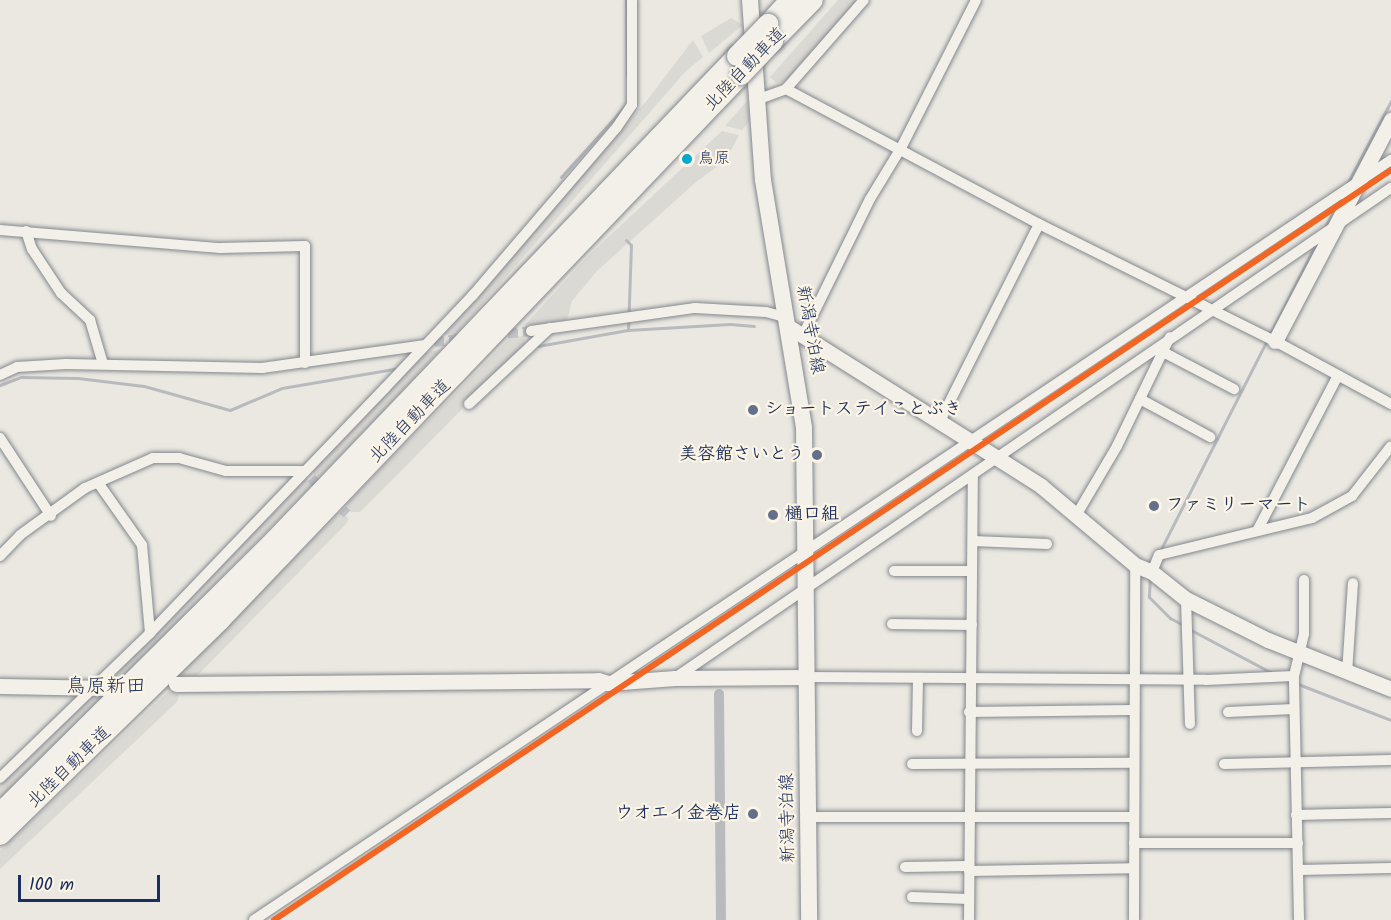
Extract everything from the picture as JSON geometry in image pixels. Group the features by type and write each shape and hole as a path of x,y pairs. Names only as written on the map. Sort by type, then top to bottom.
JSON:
{"highway":[{"name":"北陸自動車道","path":"0,835 220,620 741,75 790,0"},
{"name":"北陸自動車道","path":"0,813 274,541 737,56 813,0"}],"main road":[{"name":"新潟寺泊線","path":"750,0 759,99 763,180 797,330 804,428 804,677 811,817 809,920"}],"street":[{"path":"0,778 102,687 150,633 308,475 473,295 632,105 632,0"},
{"path":"759,99 786,88 864,0"},
{"path":"797,330 901,148 976,0"},
{"path":"786,88 1039,224 1275,341 1337,377 1391,404"},
{"path":"1275,341 1391,120"},
{"path":"254,920 1391,160"},
{"path":"675,678 805,585 999,459 1210,309 1391,188"},
{"path":"940,421 1039,224"},
{"path":"0,230 219,248 305,246 305,363"},
{"path":"26,231 32,249 61,293 90,320 103,364"},
{"path":"531,331 695,308 766,312 781,316 797,330 999,459 1077,514 1135,565 1152,572 1186,599 1268,640 1298,650 1347,673 1391,689"},
{"path":"469,404 551,327"},
{"path":"1077,514 1165,353 1171,336"},
{"path":"0,375 35,365 185,364 238,369 305,363 429,344"},
{"path":"1165,353 1234,389"},
{"path":"1257,531 1337,377"},
{"path":"1140,399 1210,437"},
{"path":"0,438 51,516"},
{"path":"1152,572 1159,555 1312,518 1352,496 1391,446"},
{"path":"0,556 20,535 51,516 85,488 99,484 153,458 179,458 226,471 308,475"},
{"path":"969,920 969,712 972,681 973,476"},
{"path":"99,484 142,544 150,633"},
{"path":"973,541 1047,544"},
{"path":"1134,920 1132,710 1135,565"},
{"path":"894,571 972,571"},
{"path":"1299,920 1294,676 1298,650 1304,634 1304,580"},
{"path":"1347,673 1353,583"},
{"path":"1186,599 1190,724"},
{"path":"892,624 972,625"},
{"path":"176,684 597,680 608,683 675,678 804,677 972,681 1133,680 1294,676"},
{"path":"917,731 918,680"},
{"path":"0,686 102,687"},
{"path":"1228,712 1294,709"},
{"path":"969,712 1132,710"},
{"path":"1224,764 1295,759 1391,760"},
{"path":"912,764 970,766 1133,764"},
{"path":"1296,815 1391,813"},
{"path":"811,817 969,819 1134,817"},
{"path":"1134,843 1298,843"},
{"path":"905,867 1133,868"},
{"path":"1299,870 1391,868"},
{"path":"912,897 969,899"}],"shaded area":[{"path":"838,0 858,0 787,81 776,83 770,77"},
{"path":"731,18 743,25 709,53 701,36"},
{"path":"693,40 703,57 686,71 455,335 441,334 648,99"},
{"path":"747,101 750,121 742,130 725,126"},
{"path":"722,131 739,135 726,160 696,182 597,271 572,301 567,320 524,326 588,256"},
{"path":"524,336 525,345 360,512 351,512 346,504 511,337"},
{"path":"440,350 317,479 312,471 423,352"},
{"path":"305,476 312,485 116,685 113,679 116,669"},
{"path":"341,511 349,519 346,524 193,680 186,680 180,674"},
{"path":"110,691 0,799 0,784 95,693"},
{"path":"169,691 179,695 177,702 0,869 0,851"}],"waterway":[{"path":"626,0 627,75"},
{"path":"1347,184 1391,101"},
{"path":"561,177 626,105"},
{"path":"1324,229 1339,201"},
{"path":"626,240 631,245 628,330"},
{"path":"1159,553 1315,246"},
{"path":"538,346 628,330 730,324 754,326"},
{"path":"0,385 21,377 78,378 144,386 230,410 282,388 399,368"},
{"path":"1150,576 1149,597 1170,618 1185,626"},
{"path":"1191,630 1272,673"},
{"path":"1298,684 1391,720"},
{"path":"719,694 721,920"}],"tunnel":[{"path":"493,335 531,331"},
{"path":"434,342 466,338"},
{"path":"311,478 347,514"}],"transit line":[{"path":"274,920 1391,170"}],"place":[{"name":"鳥原","path":"687,159"},
{"name":"ショートステイことぶき","path":"753,410"},
{"name":"美容館さいとう","path":"817,455"},
{"name":"ファミリーマート","path":"1154,506"},
{"name":"樋口組","path":"773,515"},
{"name":"ウオエイ金巻店","path":"753,814"}],"district":[{"name":"鳥原新田","path":"106,687"}]}
